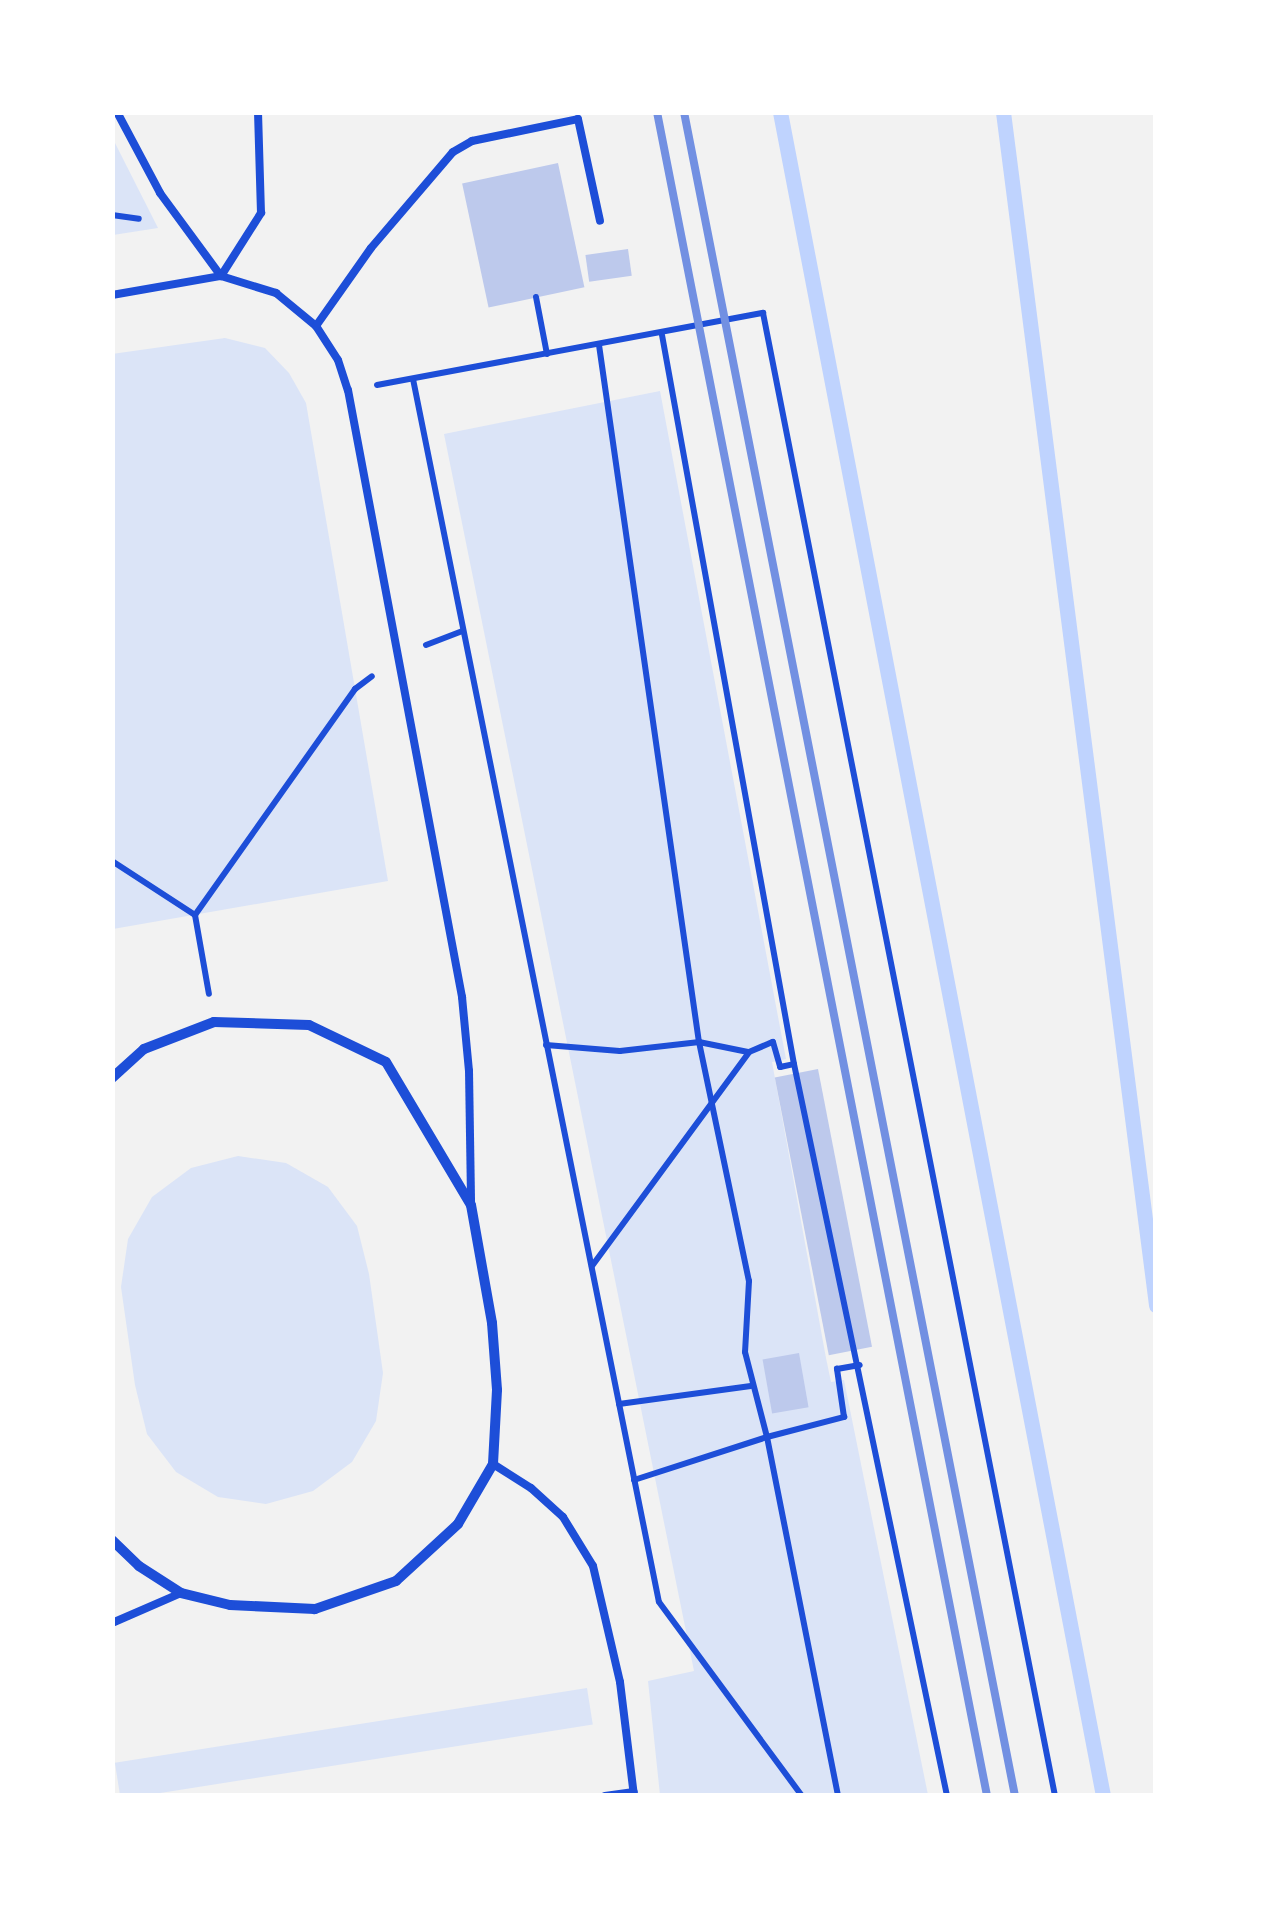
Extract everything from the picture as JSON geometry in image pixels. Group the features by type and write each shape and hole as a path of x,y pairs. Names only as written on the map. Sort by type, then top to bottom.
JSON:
{"street":[{"path":"112,1078 144,1049 214,1022 309,1026 386,1062 471,1205 493,1339 497,1390 494,1464 458,1524 396,1581 316,1609 230,1604 181,1593 139,1566 112,1540"}],"lane":[{"path":"116,112 160,193 221,276"},
{"path":"221,276 262,213 258,112"},
{"path":"316,326 371,248 453,152 472,140 578,119 600,221"},
{"path":"112,295 221,276 276,292 316,326 338,360 348,390 400,656 462,997 469,1072 471,1205"},
{"path":"494,1464 563,1517 592,1566 620,1682 634,1794 605,1796"},
{"path":"112,1623 181,1593"}],"path":[{"path":"536,297 546,354"},
{"path":"348,390 762,313 1056,1796"},
{"path":"662,334 794,1064 860,1365 946,1796"},
{"path":"599,345 699,1042 749,1281 745,1352 750,1386 766,1436 838,1796"},
{"path":"413,379 660,1602 802,1796"},
{"path":"214,1022 195,915 355,689 400,656 462,631"},
{"path":"112,861 195,915"},
{"path":"546,1045 620,1051 699,1042 749,1052"},
{"path":"591,1267 749,1052 773,1042 780,1067 794,1064"},
{"path":"634,1480 766,1436 844,1417 836,1368 860,1365"},
{"path":"619,1404 750,1386"}],"shaded area":[{"path":"113,139 158,228 113,235"},
{"path":"225,338 265,348 289,373 306,403 388,881 113,929 112,354"},
{"path":"660,391 786,1059 772,1062 826,1358 831,1382 844,1380 928,1795 660,1795 648,1681 694,1671 444,434"},
{"path":"238,1156 286,1163 328,1187 357,1226 369,1274 383,1373 376,1421 352,1462 313,1491 266,1504 218,1497 176,1472 147,1434 135,1385 121,1287 128,1239 152,1197 191,1168"},
{"path":"587,1688 593,1725 142,1796 120,1796 115,1763"}],"building":[{"path":"558,163 584,287 489,308 462,183"},
{"path":"628,249 632,276 589,282 585,255"},
{"path":"818,1069 872,1347 829,1355 775,1077"},
{"path":"799,1353 809,1407 772,1414 763,1359"}],"waterway":[{"path":"780,112 1103,1796"},
{"path":"1003,112 1156,1305"}],"railway":[{"path":"657,112 987,1796"},
{"path":"684,112 1015,1796"}]}
